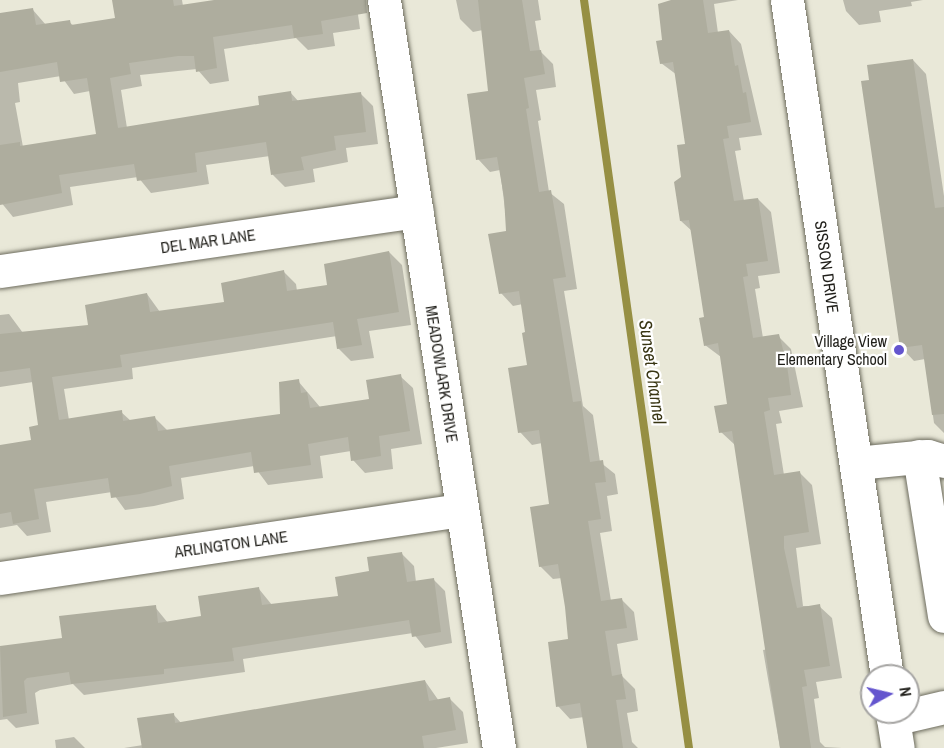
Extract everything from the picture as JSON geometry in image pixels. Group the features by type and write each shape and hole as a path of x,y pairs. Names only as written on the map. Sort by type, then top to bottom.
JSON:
{"street":[{"name":"MEADOWLARK DRIVE","path":"384,0 499,748"},
{"name":"SISSON DRIVE","path":"787,0 885,664"},
{"name":"DEL MAR LANE","path":"0,271 417,211"},
{"path":"856,463 932,459 944,616"},
{"name":"ARLINGTON LANE","path":"0,578 462,510"},
{"path":"894,726 944,707"}],"building":[{"path":"112,0 173,0 174,6 214,0 366,0 367,13 321,21 323,34 294,38 292,25 213,37 217,68 196,72 194,56 178,56 129,63 131,74 110,78 118,128 259,105 258,96 291,91 292,101 361,92 366,132 334,136 336,150 301,157 304,170 271,175 266,142 195,153 197,172 137,181 134,164 59,175 62,193 0,205 0,145 20,142 20,146 96,134 87,78 60,82 57,62 0,72 0,13 33,8 36,25 70,20 71,25 115,18"},
{"path":"478,0 522,0 530,51 541,50 545,74 524,78 529,108 526,109 539,192 551,190 566,277 553,279 573,402 581,401 590,462 603,460 606,482 595,483 601,519 588,521 601,601 622,598 627,628 605,631 612,676 622,674 626,699 616,700 623,748 587,748 580,703 556,707 548,642 568,639 565,607 558,564 539,567 530,507 549,504 539,430 518,433 508,368 527,365 519,291 499,294 488,234 506,231 504,197 497,157 476,160 467,94 488,91"},
{"path":"671,0 703,0 708,33 729,30 735,66 738,65 743,93 746,92 751,122 727,126 729,138 723,139 734,201 758,198 768,261 746,264 748,276 743,277 753,338 779,334 787,365 791,395 768,398 770,410 764,412 774,475 800,471 809,532 784,536 784,548 797,608 820,604 830,666 804,670 807,686 802,687 811,748 780,748 732,431 719,433 714,406 727,404 718,343 704,346 699,318 704,317 689,220 680,221 674,182 681,177 677,145 685,144 673,62 660,64 656,41 662,40 658,4"},
{"path":"913,59 935,208 944,207 944,414 932,415 922,345 900,348 861,81 869,80 867,65"},
{"path":"389,251 399,312 357,319 362,345 337,349 333,322 120,355 122,367 52,377 59,420 122,410 123,421 155,416 158,431 280,414 279,382 299,379 301,393 307,392 310,408 369,399 366,380 401,374 410,431 379,436 381,456 351,461 348,437 308,444 311,465 254,473 251,452 169,466 172,486 140,494 111,498 108,478 34,489 39,519 13,524 11,512 0,514 0,445 31,440 29,427 38,425 30,368 0,372 0,334 88,325 85,305 147,293 150,312 224,302 221,283 284,270 287,291 327,285 324,264"},
{"path":"402,552 407,582 434,578 441,632 412,637 409,620 232,648 234,661 164,669 164,674 71,684 69,672 27,678 24,681 27,713 3,717 0,646 62,638 59,616 156,605 158,623 201,616 198,596 259,587 262,605 338,596 335,577 369,571 367,557"},
{"path":"425,680 429,701 450,697 456,730 422,736 424,748 142,748 137,718 174,713 175,723"}],"waterway":[{"name":"Sunset Channel","path":"584,0 689,748"}],"place":[{"name":"Village View Elementary School","path":"899,350"}]}
